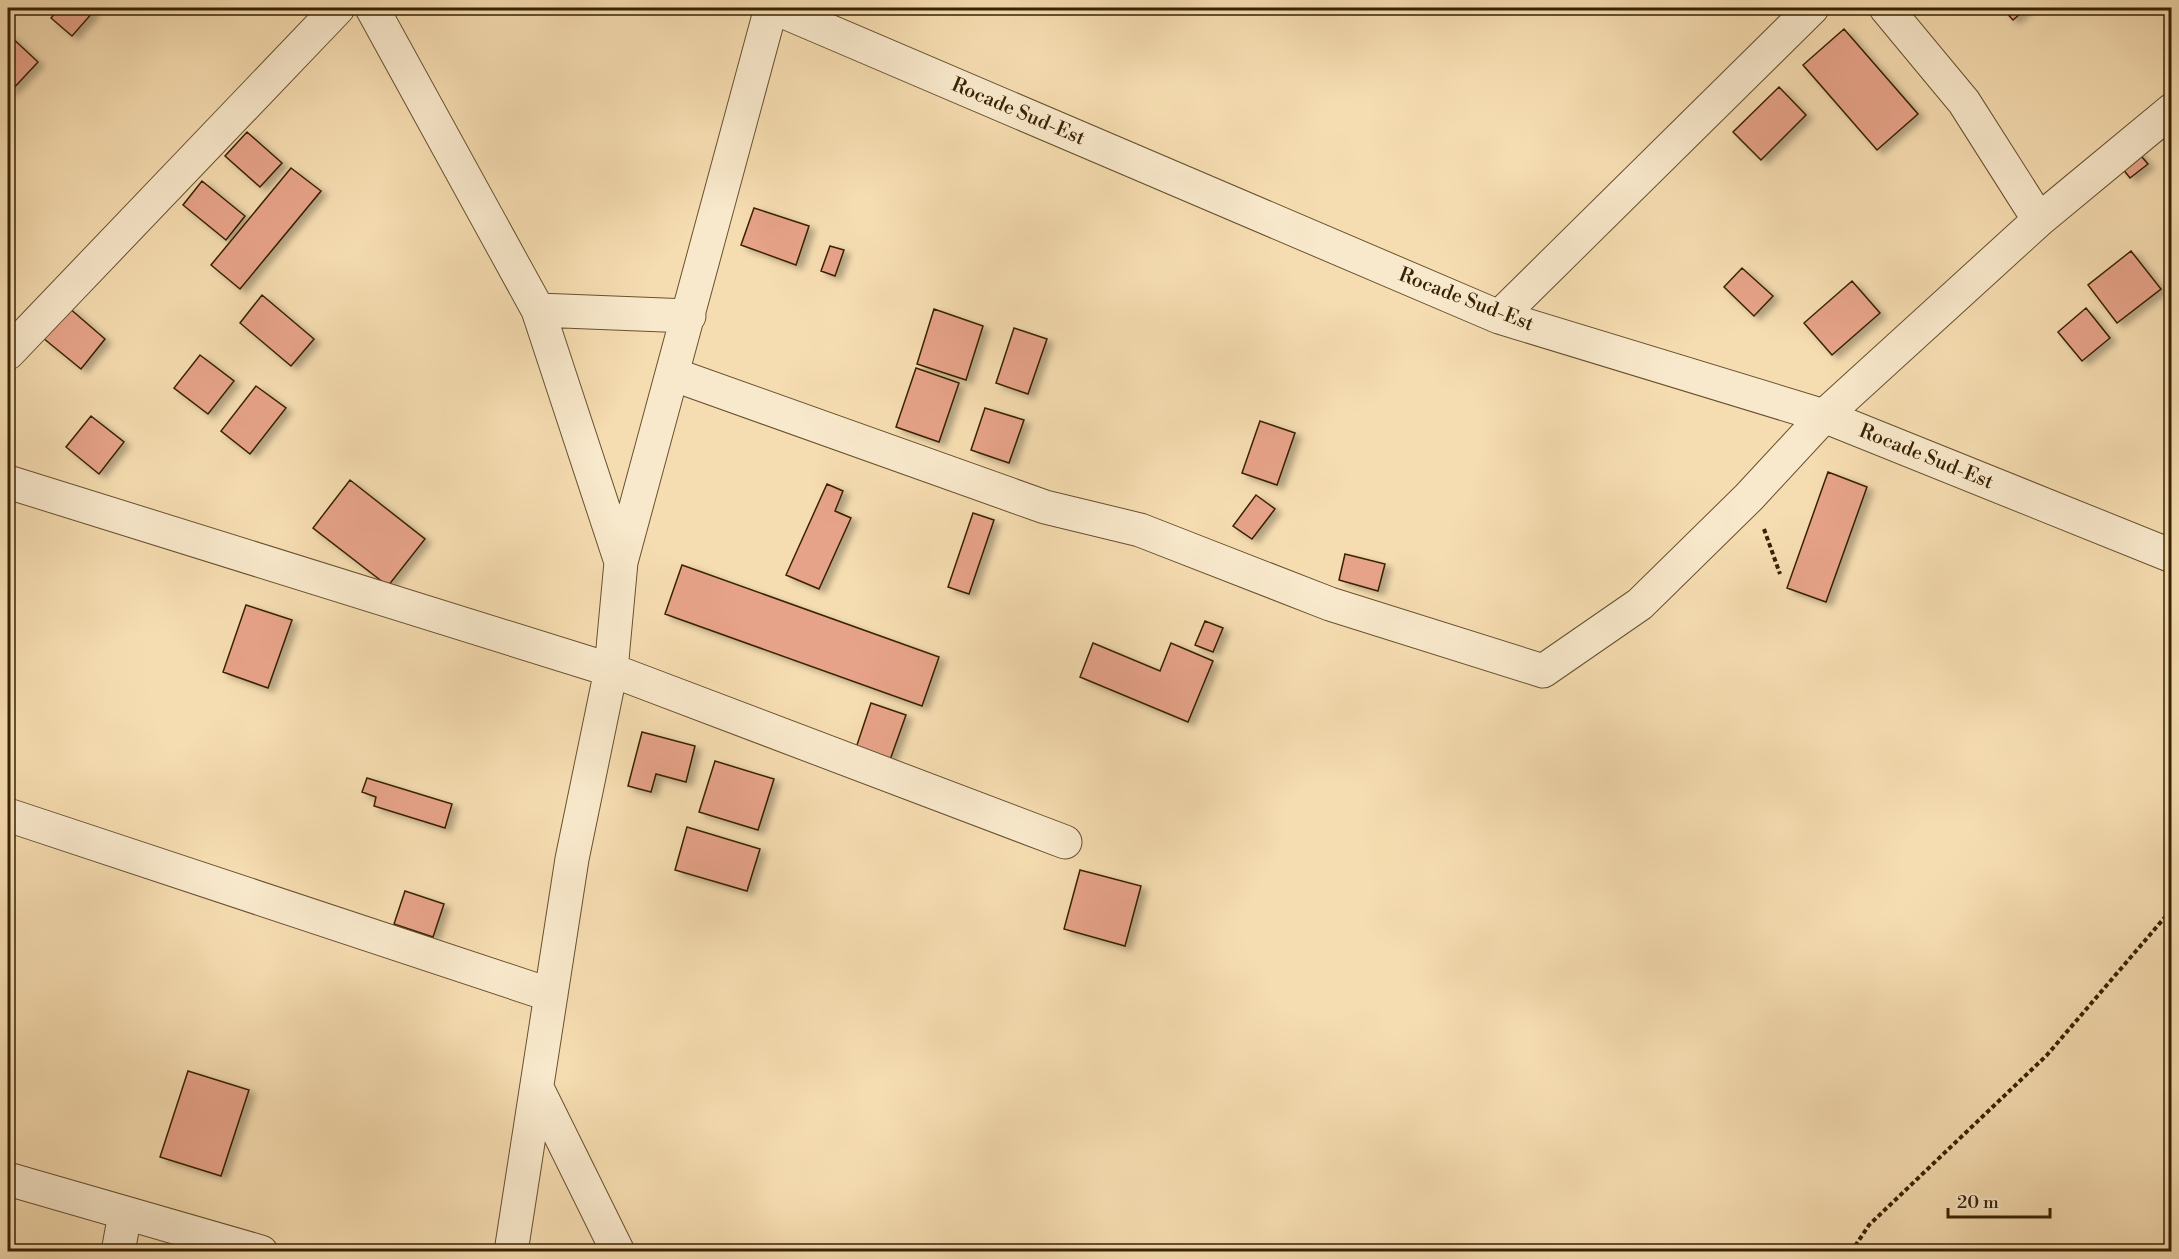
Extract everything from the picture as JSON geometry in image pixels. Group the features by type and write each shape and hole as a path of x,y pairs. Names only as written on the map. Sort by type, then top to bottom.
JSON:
{"street":[{"path":"8,353 339,8"},
{"path":"372,8 538,310 621,562"},
{"path":"511,1251 572,859 611,670 621,562 773,8"},
{"name":"Rocade Sud-Est","path":"773,8 1499,317 1824,416 2172,556"},
{"path":"1499,317 1812,8"},
{"path":"1886,8 1964,102 2039,220"},
{"path":"672,374 1045,507 1140,530 1330,604 1543,671 1640,604 1756,490 1824,416 2039,220 2172,110"},
{"path":"538,310 688,316"},
{"path":"8,482 611,670 1065,842"},
{"path":"8,815 551,995"},
{"path":"537,1088 618,1251"},
{"path":"8,1179 261,1251"},
{"path":"118,1251 125,1214"}],"path":[{"path":"1756,490 1765,535 1780,574"},
{"path":"1851,1251 1869,1225 2047,1055 2172,909"}],"building":[{"path":"60,8 89,8 94,11 72,36 51,18"},
{"path":"2002,8 2027,8 2013,20"},
{"path":"1844,29 1918,114 1877,150 1803,65"},
{"path":"8,34 38,62 10,92 8,89"},
{"path":"1779,87 1806,115 1761,160 1733,132"},
{"path":"247,132 282,163 260,187 225,156"},
{"path":"2135,149 2148,164 2130,178 2118,163"},
{"path":"291,168 321,191 240,289 211,265"},
{"path":"202,181 245,216 226,240 183,205"},
{"path":"754,208 809,226 796,265 741,245"},
{"path":"830,246 844,250 835,276 821,271"},
{"path":"2131,251 2161,289 2117,323 2088,285"},
{"path":"1742,268 1773,296 1754,316 1724,287"},
{"path":"1852,281 1880,313 1832,355 1804,323"},
{"path":"262,295 314,339 291,366 240,323"},
{"path":"68,307 105,339 81,369 43,338"},
{"path":"2086,308 2110,338 2082,361 2058,332"},
{"path":"934,309 983,326 966,380 917,364"},
{"path":"1014,328 1047,339 1028,394 996,383"},
{"path":"200,355 234,381 208,414 174,388"},
{"path":"916,368 959,383 939,442 896,427"},
{"path":"256,386 286,408 250,454 221,431"},
{"path":"985,408 1024,420 1009,463 971,450"},
{"path":"91,416 124,442 99,474 66,447"},
{"path":"1260,421 1295,433 1277,485 1242,473"},
{"path":"1828,472 1867,487 1826,602 1787,588"},
{"path":"350,480 425,539 388,586 313,528"},
{"path":"827,484 843,491 835,511 851,518 819,589 786,575"},
{"path":"1256,495 1275,509 1252,539 1233,526"},
{"path":"973,513 994,520 969,594 948,587"},
{"path":"1345,554 1385,564 1378,591 1339,580"},
{"path":"682,565 939,657 922,706 665,614"},
{"path":"246,605 292,620 268,688 223,672"},
{"path":"1205,621 1223,628 1213,652 1195,645"},
{"path":"1093,643 1160,671 1171,643 1213,661 1188,722 1080,677"},
{"path":"871,703 906,715 890,760 856,748"},
{"path":"642,732 695,746 686,782 656,774 651,792 628,786"},
{"path":"715,761 774,779 758,830 699,812"},
{"path":"367,778 452,804 445,828 374,806 376,797 362,792"},
{"path":"687,827 760,849 747,891 675,870"},
{"path":"1080,870 1141,886 1125,946 1064,929"},
{"path":"405,891 444,904 433,937 394,924"},
{"path":"188,1071 249,1090 221,1176 160,1157"}]}
